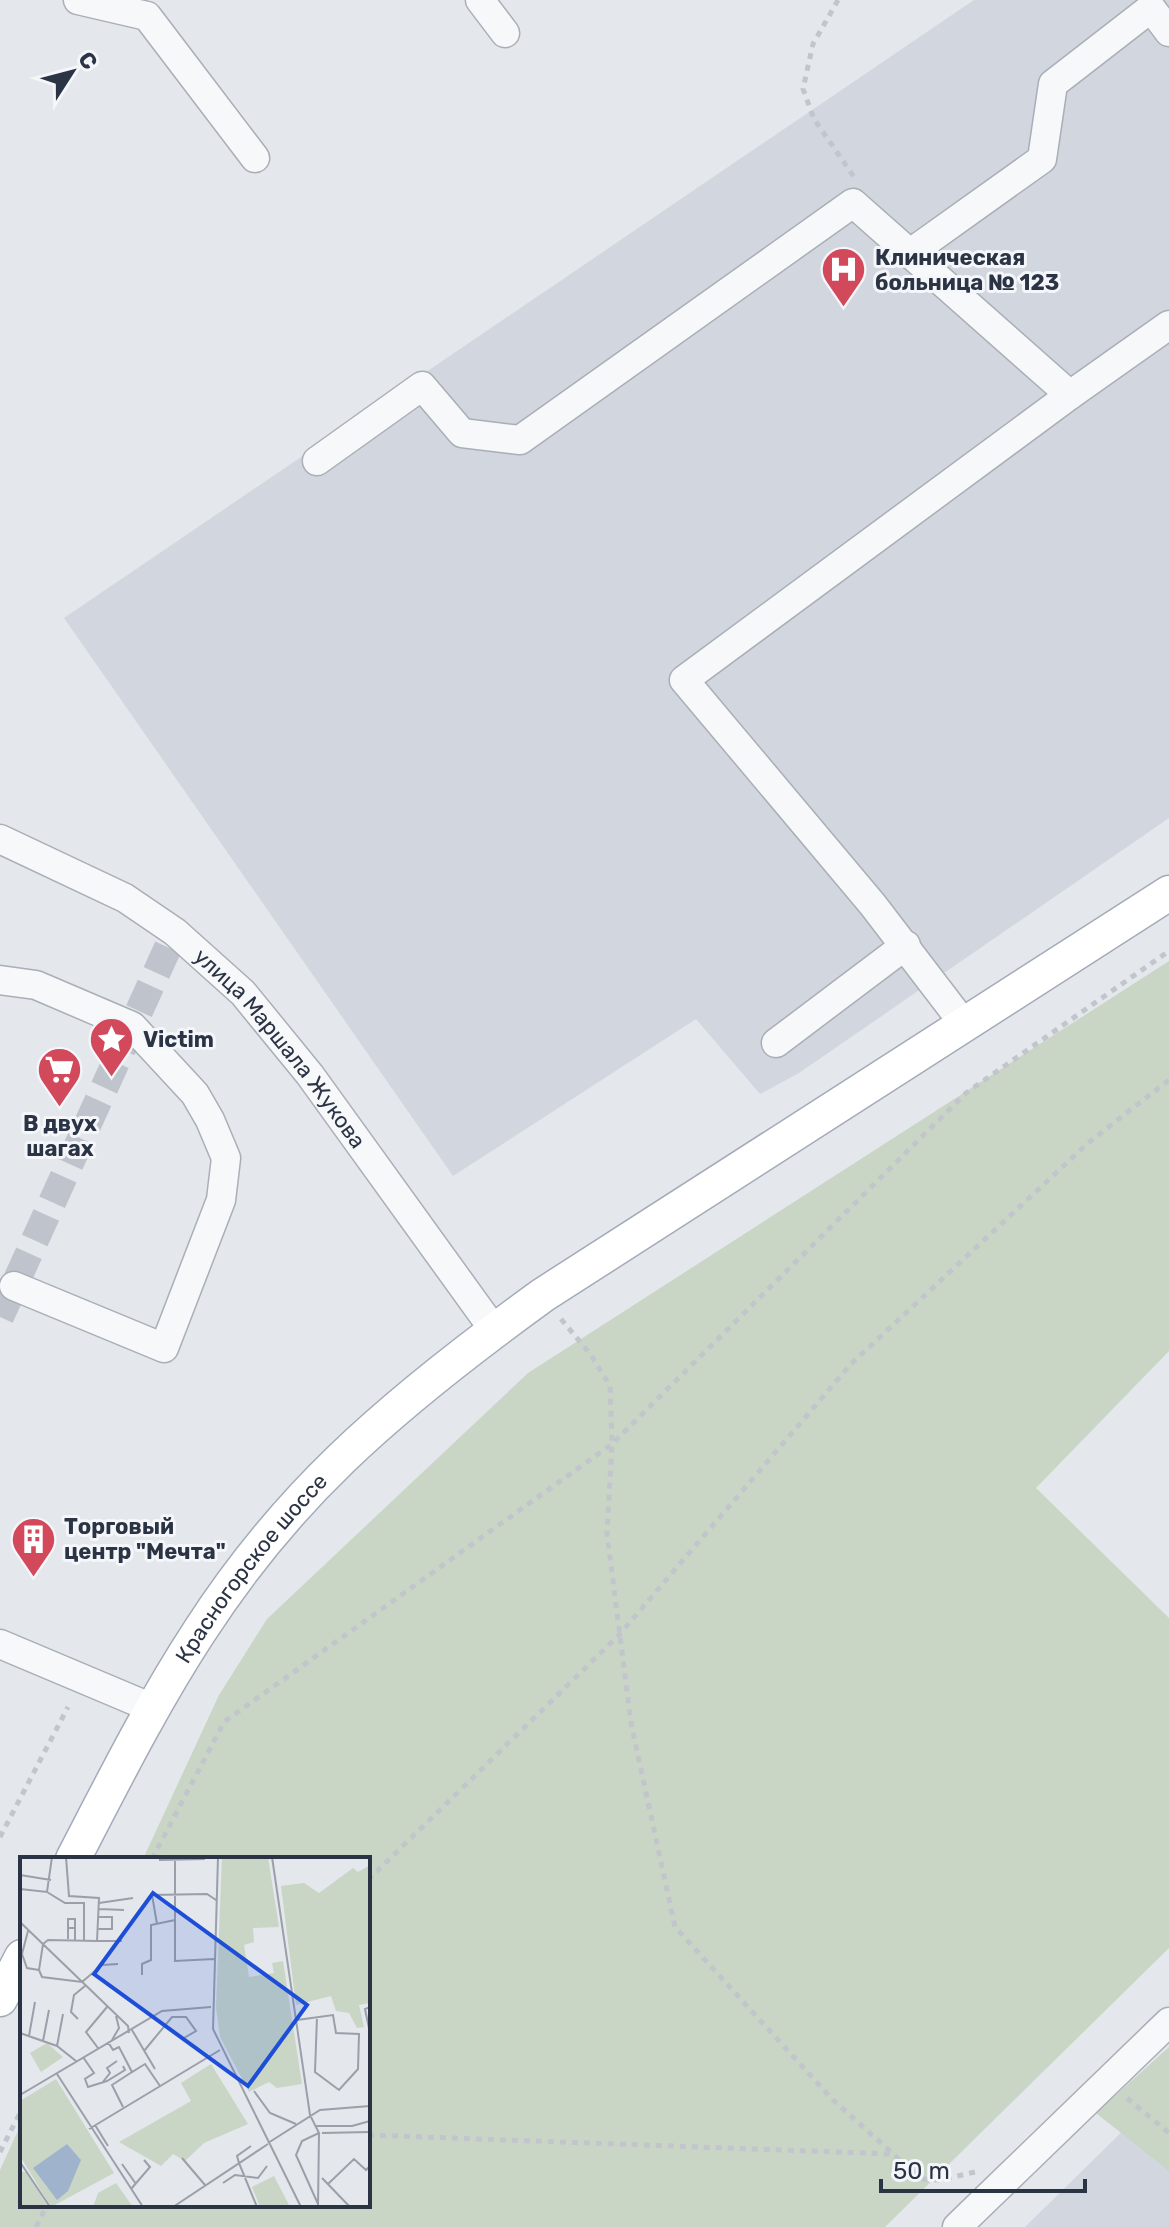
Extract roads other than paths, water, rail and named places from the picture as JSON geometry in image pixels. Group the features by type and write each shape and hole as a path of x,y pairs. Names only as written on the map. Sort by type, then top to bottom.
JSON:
{"main road":[{"name":"Красногорское шоссе","path":"74,1857 152,1708 200,1630 299,1504 341,1459 386,1418 494,1330 543,1295 1169,893"},
{"path":"0,1999 20,1961"}],"street":[{"path":"78,0 147,16 255,158"},
{"path":"480,0 505,33"},
{"path":"909,254 1042,159 1053,84 1151,8 1169,32"},
{"path":"317,461 422,386 462,433 520,440 853,203 1070,395"},
{"path":"964,1024 906,945 684,680 1169,325"},
{"name":"улица Маршала Жукова","path":"0,839 125,898 175,932 243,993 310,1075 494,1330"},
{"path":"776,1043 906,945"},
{"path":"0,980 36,985 132,1026 195,1094 226,1158 221,1200 164,1348 14,1286"},
{"path":"0,1644 152,1708"},
{"path":"957,2227 1169,2022"}],"tunnel":[{"path":"0,1317 175,932"}],"place":[{"name":"Клиническая больница № 123","path":"844,309"},
{"name":"Victim","path":"112,1078"},
{"name":"В двух шагах","path":"60,1109"},
{"name":"Торговый центр \"Мечта\"","path":"33,1578"}]}
